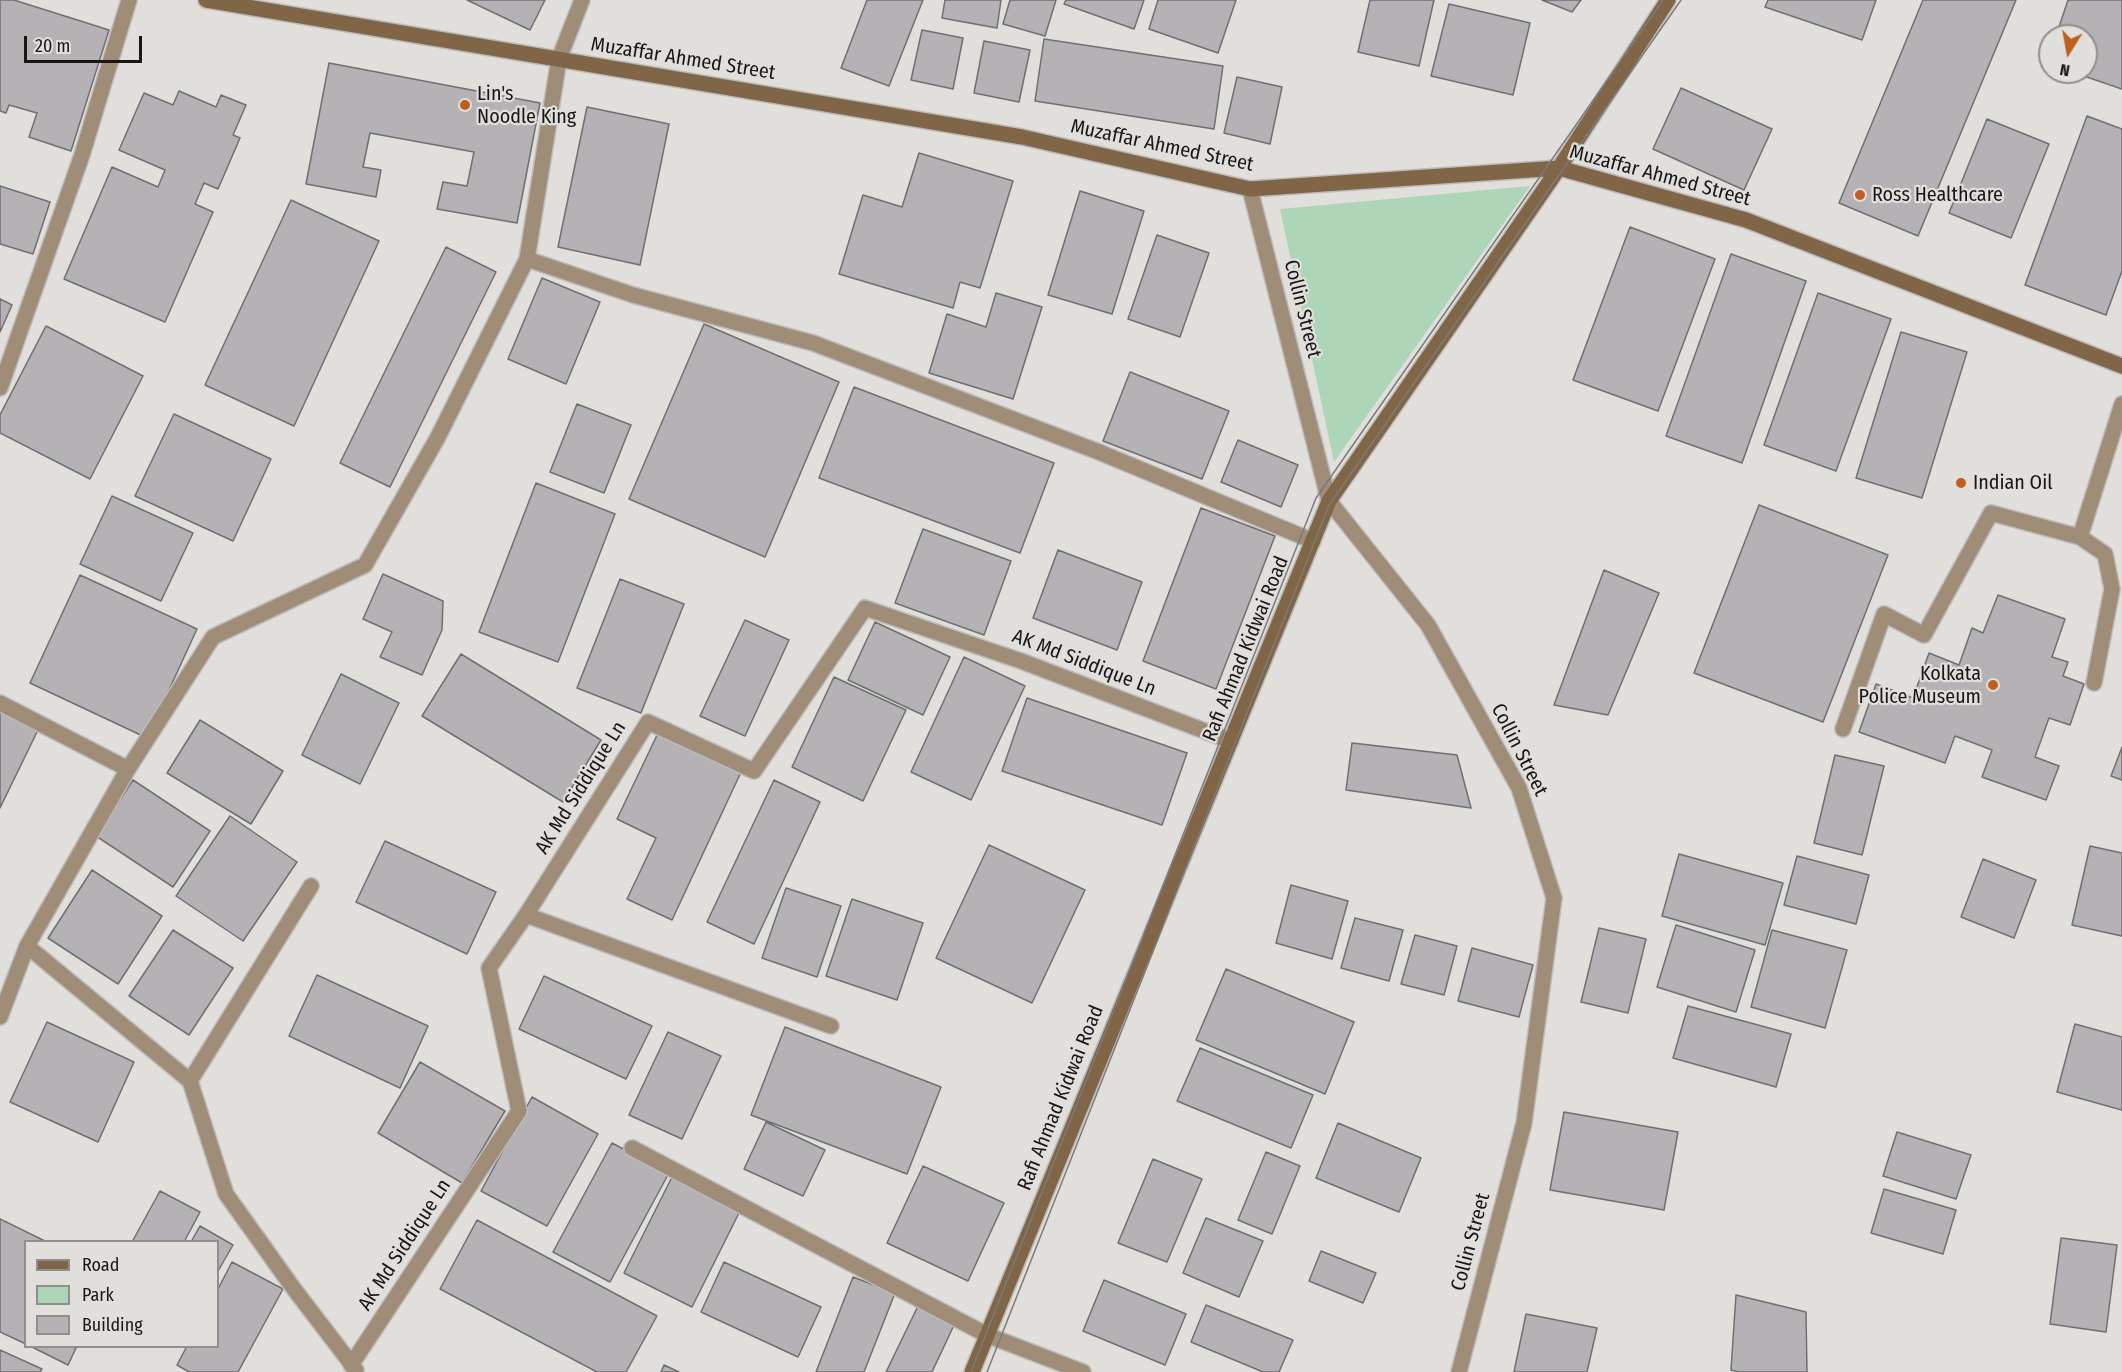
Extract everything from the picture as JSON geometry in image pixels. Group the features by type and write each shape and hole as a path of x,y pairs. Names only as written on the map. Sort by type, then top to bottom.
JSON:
{"main road":[{"name":"Muzaffar Ahmed Street","path":"206,0 1022,137 1250,189 1559,168 1746,220 2122,366"},
{"name":"Rafi Ahmad Kidwai Road","path":"972,1372 1329,501 1559,168 1668,0"}],"street":[{"path":"0,388 82,155 129,0"},
{"path":"0,1017 27,946 128,769 213,638 365,565 438,437 527,259 559,59 582,0"},
{"name":"Collin Street","path":"1250,189 1329,501 1428,625 1519,788 1554,897 1524,1123 1459,1372"},
{"path":"527,259 633,295 813,343 1099,452 1313,541"},
{"path":"2080,537 2122,404"},
{"path":"1843,729 1884,614 1924,635 1991,513 2080,537 2105,554 2112,589 2094,683"},
{"name":"AK Md Siddique Ln","path":"355,1368 519,1111 489,968 526,915 648,722 754,771 865,608 1021,661 1231,741"},
{"path":"0,703 128,769"},
{"path":"190,1081 311,886"},
{"path":"526,915 831,1026"},
{"path":"27,946 190,1081 226,1194 294,1289 355,1368"},
{"path":"632,1148 987,1335 1083,1372"}],"green space":[{"path":"1530,186 1334,462 1280,209"}],"building":[{"path":"0,0 14,0 109,30 71,151 29,137 37,113 9,105 6,113 0,111"},
{"path":"467,0 545,0 530,30"},
{"path":"867,0 923,0 889,86 841,68"},
{"path":"945,0 1001,0 997,28 942,18"},
{"path":"1010,0 1056,0 1045,36 1003,24"},
{"path":"1066,0 1144,0 1134,29 1064,4"},
{"path":"1158,0 1236,0 1218,53 1149,29"},
{"path":"1370,0 1434,0 1419,66 1358,52"},
{"path":"1542,0 1581,0 1572,12"},
{"path":"1768,0 1876,0 1862,40 1765,7"},
{"path":"1923,0 2016,0 1918,236 1839,203"},
{"path":"2068,0 2122,0 2122,89 2098,81 2098,24 2060,24"},
{"path":"1449,4 1530,23 1513,95 1431,76"},
{"path":"922,30 963,38 953,89 911,80"},
{"path":"1044,39 1223,66 1214,129 1035,101"},
{"path":"984,41 1030,50 1019,102 974,93"},
{"path":"329,63 540,103 517,223 437,209 443,182 467,186 474,152 370,133 363,167 381,170 376,197 306,184"},
{"path":"1237,77 1282,87 1270,144 1224,133"},
{"path":"1681,88 1772,129 1744,190 1653,149"},
{"path":"179,91 216,107 221,95 246,105 233,135 240,138 218,189 204,183 195,204 213,212 165,322 64,279 112,167 158,187 165,170 119,150 144,93 173,105"},
{"path":"587,107 669,124 640,265 558,247"},
{"path":"2087,116 2122,129 2122,271 2106,315 2025,285"},
{"path":"1987,119 2049,144 2011,238 1949,213"},
{"path":"919,153 1013,181 980,288 960,282 953,308 839,274 863,195 902,207"},
{"path":"0,186 50,202 33,254 0,244"},
{"path":"1080,191 1144,211 1112,314 1048,295"},
{"path":"291,200 379,241 294,426 205,385"},
{"path":"1630,227 1715,259 1658,411 1573,380"},
{"path":"1157,235 1209,253 1180,337 1128,319"},
{"path":"446,247 496,272 390,487 340,463"},
{"path":"1731,254 1806,281 1742,463 1666,436"},
{"path":"542,278 600,302 566,384 508,359"},
{"path":"996,293 1042,307 1013,399 929,373 947,314 986,327"},
{"path":"1818,293 1891,319 1836,471 1764,445"},
{"path":"0,299 12,305 0,332"},
{"path":"704,324 839,382 765,557 629,499"},
{"path":"46,326 143,376 90,479 0,433 0,415"},
{"path":"1901,332 1967,352 1922,498 1856,478"},
{"path":"1130,372 1229,411 1202,479 1103,441"},
{"path":"854,387 1054,463 1020,553 819,478"},
{"path":"577,404 631,425 604,493 550,472"},
{"path":"174,414 271,459 233,541 135,496"},
{"path":"1238,440 1298,465 1281,507 1221,482"},
{"path":"536,483 615,514 558,662 479,632"},
{"path":"112,496 193,533 161,601 80,564"},
{"path":"1759,505 1888,555 1823,722 1694,673"},
{"path":"1201,508 1275,536 1216,689 1143,661"},
{"path":"923,529 1011,561 984,635 895,603"},
{"path":"1058,550 1142,582 1117,650 1033,618"},
{"path":"1604,570 1659,593 1608,715 1554,705"},
{"path":"383,574 443,601 442,630 422,675 380,657 392,632 363,619"},
{"path":"80,575 197,629 147,738 30,683"},
{"path":"620,579 684,604 641,713 577,688"},
{"path":"1998,595 2065,619 2052,657 2068,662 2063,676 2084,684 2070,725 2049,718 2035,757 2059,766 2046,800 1982,777 1992,750 1955,736 1945,763 1859,732 1876,684 1913,698 1929,653 1959,665 1972,628 1983,633"},
{"path":"745,620 789,640 745,736 700,716"},
{"path":"875,622 950,657 923,715 848,680"},
{"path":"461,654 601,740 563,802 422,716"},
{"path":"964,657 1025,686 971,800 911,772"},
{"path":"341,674 399,703 360,784 302,755"},
{"path":"834,677 906,710 863,801 792,767"},
{"path":"1027,698 1187,753 1162,825 1002,771"},
{"path":"0,712 38,730 0,808"},
{"path":"200,720 283,771 251,824 167,773"},
{"path":"659,731 742,770 672,920 627,899 656,838 617,819"},
{"path":"1352,743 1457,755 1471,808 1346,790"},
{"path":"2122,747 2122,780 2111,776"},
{"path":"1835,755 1884,766 1862,855 1814,843"},
{"path":"133,780 210,831 173,887 96,836"},
{"path":"774,780 820,802 754,944 707,922"},
{"path":"230,816 297,862 243,941 176,896"},
{"path":"385,841 496,892 467,954 356,902"},
{"path":"989,845 1085,890 1032,1003 936,958"},
{"path":"2090,846 2122,853 2122,936 2072,925"},
{"path":"1679,854 1783,883 1765,945 1662,916"},
{"path":"1797,856 1869,875 1856,924 1784,905"},
{"path":"1983,859 2036,880 2014,938 1961,917"},
{"path":"92,870 162,916 118,984 48,938"},
{"path":"1291,885 1348,901 1332,959 1276,943"},
{"path":"786,888 841,906 817,977 762,958"},
{"path":"852,899 923,923 897,1000 826,976"},
{"path":"1355,918 1403,930 1389,981 1341,968"},
{"path":"1676,925 1755,950 1736,1012 1657,987"},
{"path":"1599,928 1646,939 1628,1013 1581,1002"},
{"path":"173,930 233,968 189,1035 129,996"},
{"path":"1772,930 1847,950 1825,1028 1751,1007"},
{"path":"1415,935 1457,946 1444,995 1401,984"},
{"path":"1472,948 1533,965 1519,1017 1458,1001"},
{"path":"1226,969 1354,1022 1325,1094 1196,1040"},
{"path":"317,975 428,1026 400,1088 289,1036"},
{"path":"544,976 652,1026 626,1079 519,1029"},
{"path":"1688,1006 1791,1034 1776,1087 1673,1058"},
{"path":"47,1022 134,1062 98,1142 10,1102"},
{"path":"2075,1024 2122,1037 2122,1110 2057,1092"},
{"path":"785,1027 941,1087 907,1174 751,1115"},
{"path":"668,1032 721,1056 682,1139 629,1115"},
{"path":"1200,1048 1313,1095 1291,1148 1177,1101"},
{"path":"420,1062 505,1111 462,1183 378,1133"},
{"path":"532,1097 598,1134 547,1226 481,1191"},
{"path":"1564,1112 1678,1132 1664,1210 1550,1190"},
{"path":"766,1122 825,1150 803,1196 744,1169"},
{"path":"1338,1123 1421,1158 1399,1212 1316,1178"},
{"path":"1897,1132 1971,1155 1956,1199 1883,1176"},
{"path":"612,1143 669,1173 610,1282 553,1252"},
{"path":"1266,1152 1300,1166 1272,1234 1238,1220"},
{"path":"1153,1159 1202,1179 1167,1262 1118,1243"},
{"path":"923,1166 1004,1203 968,1281 887,1243"},
{"path":"672,1177 740,1211 692,1307 624,1273"},
{"path":"1884,1189 1956,1210 1943,1254 1871,1233"},
{"path":"160,1191 200,1212 185,1240 133,1240"},
{"path":"1206,1218 1263,1241 1239,1297 1183,1273"},
{"path":"0,1219 43,1240 24,1240 24,1343 0,1332"},
{"path":"477,1220 657,1316 626,1372 597,1372 440,1289"},
{"path":"200,1226 233,1245 219,1269 219,1240 192,1240"},
{"path":"2061,1238 2117,1245 2106,1332 2050,1324"},
{"path":"1321,1251 1376,1273 1363,1303 1309,1281"},
{"path":"232,1262 283,1289 238,1372 189,1372 177,1365 186,1348 219,1348 219,1287"},
{"path":"724,1262 821,1307 798,1357 701,1312"},
{"path":"853,1277 895,1293 864,1372 816,1372"},
{"path":"1104,1280 1186,1314 1165,1365 1083,1331"},
{"path":"1736,1295 1806,1312 1807,1372 1731,1370"},
{"path":"1206,1305 1293,1340 1279,1372 1263,1372 1191,1342"},
{"path":"918,1306 955,1323 932,1372 886,1372"},
{"path":"1526,1314 1597,1328 1587,1372 1514,1372"},
{"path":"34,1348 76,1348 68,1365"},
{"path":"0,1350 42,1369 40,1372 0,1372"},
{"path":"664,1365 679,1372 661,1372"}],"tram line":[{"path":"971,1372 1316,498 1663,0"},
{"path":"987,1372 1329,505 1681,0"}],"place":[{"name":"Lin's Noodle King","path":"465,105"},
{"name":"Ross Healthcare","path":"1860,195"},
{"name":"Indian Oil","path":"1961,483"},
{"name":"Kolkata Police Museum","path":"1993,685"}]}
